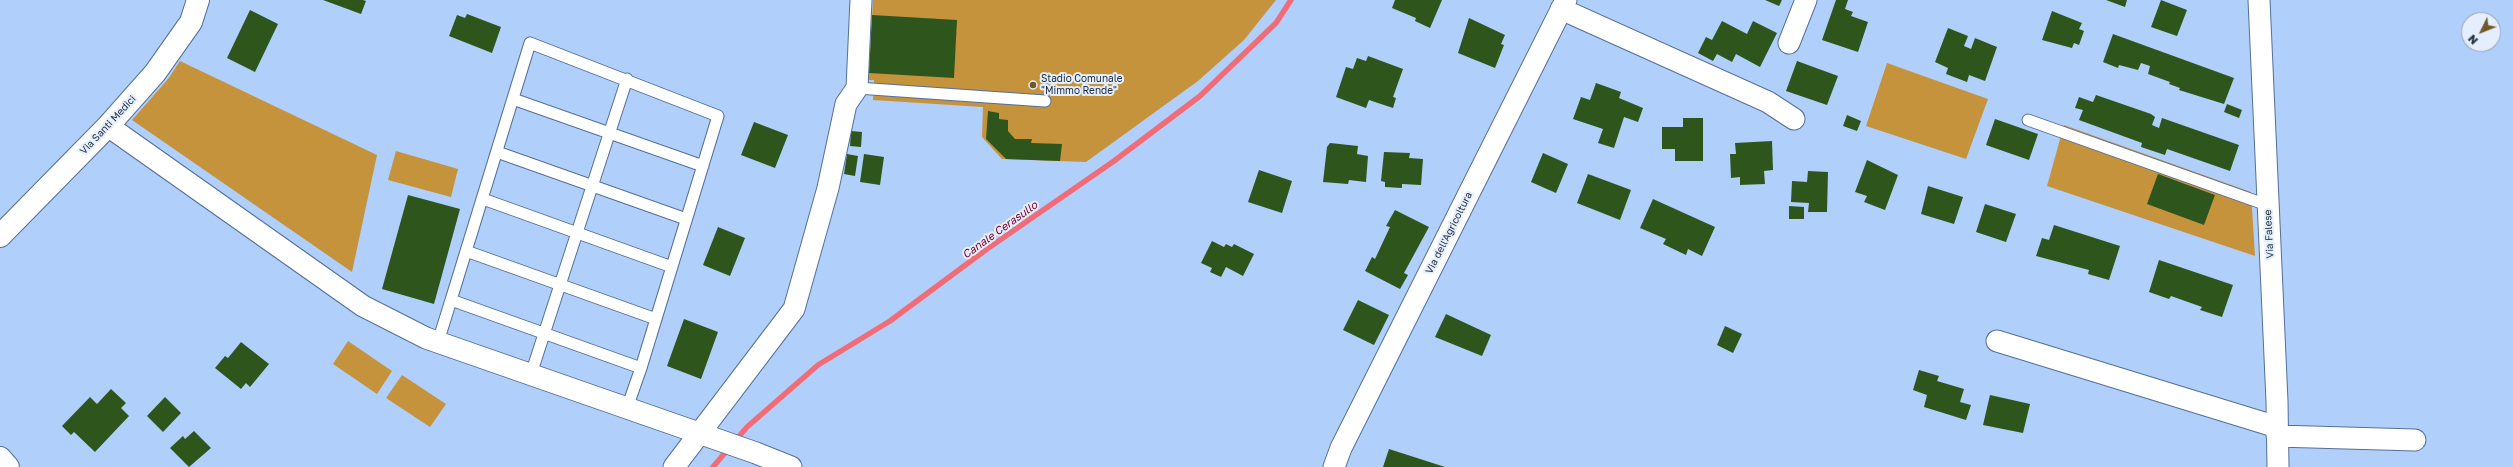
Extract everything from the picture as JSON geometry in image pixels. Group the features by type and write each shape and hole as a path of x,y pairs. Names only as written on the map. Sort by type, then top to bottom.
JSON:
{"street":[{"name":"Via Santi Medici","path":"0,236 108,126 155,73 191,22 198,0"},
{"path":"674,467 794,309 828,188 846,104 857,88 861,0"},
{"path":"1788,43 1806,0"},
{"name":"Via Falese","path":"2259,0 2278,467"},
{"path":"1564,5 1768,102 1794,119"},
{"name":"Via dell'Agricoltura","path":"1334,467 1341,448 1564,5"},
{"path":"108,126 363,306 438,342 756,453 791,467"},
{"path":"1996,341 2277,431 2415,440"},
{"path":"0,458 8,467"}],"lane":[{"path":"438,342 530,43 627,79 718,116 641,368 627,408"},
{"path":"531,374 627,79"},
{"path":"857,88 1045,101"},
{"path":"513,99 703,166"},
{"path":"2028,120 2267,205"},
{"path":"497,152 686,219"},
{"path":"482,199 672,267"},
{"path":"466,251 656,319"},
{"path":"451,300 641,368"}],"shaded area":[{"name":"Stadio Comunale \"Mimmo Rende\"","path":"873,0 1276,0 1244,40 1198,81 1086,162 1002,159 982,137 983,107 873,100 874,80 869,80 869,73"},
{"path":"180,61 377,155 352,272 132,120 168,79"},
{"path":"1887,63 1988,99 1966,159 1866,126"},
{"path":"2064,125 2251,192 2255,256 2047,186"},
{"path":"396,151 458,169 451,197 388,180"},
{"path":"348,341 392,371 377,394 333,364"},
{"path":"402,375 446,404 430,427 386,398"}],"building":[{"path":"323,0 363,0 366,1 361,14"},
{"path":"1395,0 1442,0 1430,28 1415,21 1416,18 1392,8"},
{"path":"1765,0 1782,0 1779,6"},
{"path":"1836,0 1848,0 1845,9 1853,12 1851,16 1868,22 1858,52 1822,40"},
{"path":"2106,0 2127,0 2125,7"},
{"path":"2161,0 2187,10 2177,36 2151,27"},
{"path":"250,10 278,24 255,72 227,58"},
{"path":"2052,11 2082,23 2079,29 2084,31 2079,45 2074,43 2072,48 2042,40"},
{"path":"467,14 501,27 492,53 449,36 457,15 465,18"},
{"path":"872,15 957,20 954,78 869,73"},
{"path":"1469,18 1505,35 1501,44 1504,45 1495,68 1458,53"},
{"path":"1722,21 1747,34 1753,21 1777,33 1760,67 1736,54 1732,62 1717,54 1713,61 1698,53 1706,37 1712,40"},
{"path":"1948,28 1968,36 1964,46 1971,49 1975,38 1997,47 1985,81 1969,75 1967,82 1946,74 1948,68 1935,62"},
{"path":"2113,34 2234,78 2224,104 2179,90 2180,88 2169,84 2170,82 2148,74 2150,66 2141,63 2138,70 2119,65 2118,68 2103,62"},
{"path":"1368,56 1403,69 1393,97 1396,98 1393,108 1369,100 1366,108 1336,97 1346,67 1353,69 1357,58 1366,61"},
{"path":"1797,61 1838,76 1827,105 1786,91"},
{"path":"1596,83 1621,92 1619,98 1643,108 1638,122 1624,117 1614,148 1598,143 1603,129 1573,119 1581,97 1590,100"},
{"path":"2096,95 2151,114 2155,117 2152,125 2159,128 2162,118 2239,145 2230,171 2167,149 2165,155 2141,147 2142,143 2079,120 2083,110 2075,108 2079,97 2093,102"},
{"path":"2227,104 2242,110 2239,118 2224,112"},
{"path":"988,111 999,113 999,119 1008,120 1008,131 1015,139 1032,139 1031,143 1062,144 1060,161 1006,159 986,139"},
{"path":"1847,115 1861,121 1857,131 1843,126"},
{"path":"1683,118 1703,118 1703,161 1675,161 1675,149 1662,149 1662,127 1683,127"},
{"path":"1995,119 2038,134 2029,160 1986,145"},
{"path":"754,122 788,135 775,168 741,155"},
{"path":"851,131 862,132 861,147 850,146"},
{"path":"1772,141 1773,170 1764,171 1765,184 1740,185 1740,177 1731,178 1730,154 1736,154 1735,143"},
{"path":"1330,143 1358,146 1357,154 1368,156 1366,182 1349,180 1348,184 1323,182 1327,147"},
{"path":"1384,152 1410,153 1409,158 1423,159 1421,185 1402,184 1402,188 1385,187 1385,182 1381,181"},
{"path":"1543,153 1568,164 1556,193 1531,182"},
{"path":"847,154 858,156 855,176 844,174"},
{"path":"864,154 884,157 880,185 860,182"},
{"path":"1867,160 1898,175 1885,210 1864,202 1867,196 1855,192"},
{"path":"1259,170 1292,181 1282,213 1248,202"},
{"path":"1808,171 1828,172 1827,212 1808,212 1809,203 1791,202 1792,181 1807,182"},
{"path":"1588,174 1631,190 1620,220 1577,203"},
{"path":"2158,174 2215,195 2204,225 2147,204"},
{"path":"1928,186 1963,197 1954,224 1921,214"},
{"path":"408,195 460,209 434,304 382,289"},
{"path":"1653,199 1715,227 1702,256 1688,249 1686,255 1663,244 1666,239 1640,228"},
{"path":"1985,204 2016,214 2006,242 1976,232"},
{"path":"1789,206 1804,207 1804,219 1789,219"},
{"path":"1395,210 1429,227 1404,273 1408,275 1400,289 1365,271 1372,257 1375,259 1390,227 1386,226"},
{"path":"2054,225 2120,246 2109,280 2088,274 2089,270 2036,256 2042,238 2049,240"},
{"path":"718,227 745,238 730,276 703,265"},
{"path":"1212,241 1224,247 1226,244 1232,247 1234,244 1254,254 1243,276 1226,267 1221,277 1210,272 1212,268 1201,263"},
{"path":"2159,260 2233,285 2222,317 2200,310 2202,307 2171,296 2169,299 2149,292"},
{"path":"1358,300 1389,315 1374,345 1343,330"},
{"path":"1446,314 1491,335 1482,356 1435,337"},
{"path":"684,319 718,332 701,379 667,366"},
{"path":"1725,326 1742,334 1733,353 1717,345"},
{"path":"241,342 269,364 250,387 246,383 241,389 215,368 225,356 228,358"},
{"path":"1919,370 1939,376 1937,381 1964,389 1960,402 1971,405 1966,420 1924,407 1927,395 1913,390"},
{"path":"111,389 126,403 121,408 129,416 95,452 74,432 71,435 62,426 90,397 97,404"},
{"path":"1990,395 2030,404 2023,433 1983,425"},
{"path":"165,397 181,413 163,432 147,416"},
{"path":"194,431 211,448 189,467 170,448 183,436 185,439"},
{"path":"1389,449 1445,467 1383,467"}],"waterway":[{"name":"Canale Cerasullo","path":"735,441 747,427 818,365 890,321 987,249 1114,161 1200,96 1276,23 1291,0"},
{"name":"Canale Cerasullo","path":"713,467 729,448"}],"place":[{"name":"Stadio Comunale \"Mimmo Rende\"","path":"1033,85"}]}
